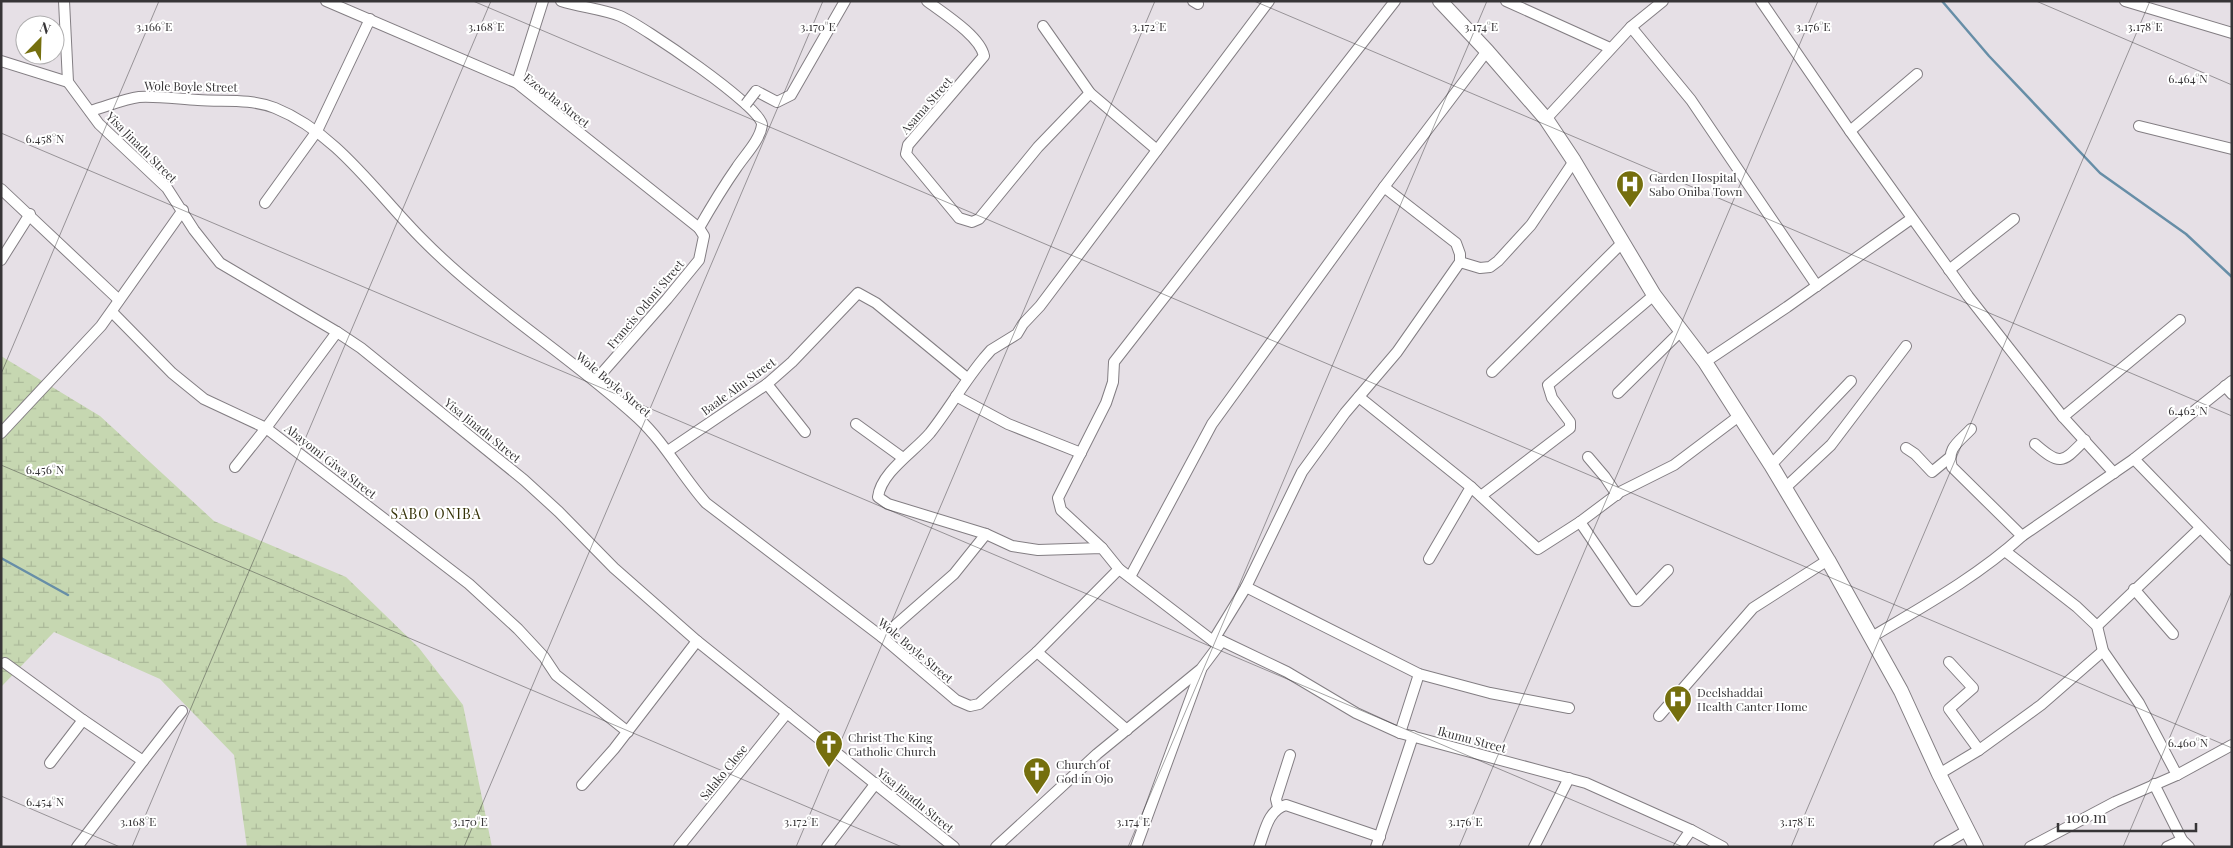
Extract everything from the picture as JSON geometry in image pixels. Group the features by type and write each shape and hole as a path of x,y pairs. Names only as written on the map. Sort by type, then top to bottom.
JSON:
{"main road":[{"path":"1440,1 1546,118 1574,160 1622,244 1654,295 1704,362 1771,464 1828,560 1901,691 1939,774 1976,847"}],"street":[{"path":"1,61 68,82 64,1"},
{"name":"Ezeocha Street","path":"326,1 517,83 699,228"},
{"path":"517,83 542,1"},
{"path":"561,1 620,16 668,45 746,103 762,119 763,124 757,138 715,200 699,228"},
{"path":"746,103 756,91 777,102 791,94 844,4 833,1"},
{"name":"Asama Street","path":"927,1 959,25 982,50 984,56 908,145 906,154 959,218 972,222 978,219 1038,147 1090,93"},
{"path":"1102,548 1038,550 1012,546 986,534 888,504 878,497 879,488 903,458 929,434 968,378 991,350 1017,334 1023,324 1052,291 1270,1"},
{"path":"956,396 1008,424 1081,452 1106,403 1113,382 1114,362 1395,1"},
{"path":"1506,1 1610,48"},
{"path":"1546,118 1610,48 1631,27 1663,1"},
{"path":"1761,1 1911,219 1949,270 2063,417 2114,473"},
{"path":"2125,1 2232,34"},
{"path":"265,203 318,131 370,19"},
{"path":"1043,26 1090,93 1157,150"},
{"path":"1631,27 1691,100 1817,286"},
{"path":"1130,578 1212,424 1384,187 1487,51"},
{"path":"1850,131 1917,74"},
{"name":"Yisa Jinadu Street","path":"68,82 99,124 167,188 183,210 194,230 220,263 361,348 524,480 559,512 614,568 697,641 954,847"},
{"name":"Wole Boyle Street","path":"90,111 138,97 203,101 242,100 274,108 318,131 343,154 422,239 474,287 595,381 640,419 668,450 690,485 706,503 882,637 956,700 970,706 979,704 1037,652 1119,569"},
{"path":"2139,126 2232,149"},
{"path":"1460,262 1480,268 1490,267 1498,261 1531,226 1574,160"},
{"path":"1136,847 1201,669 1246,587 1302,472 1359,396 1397,352 1460,262 1460,254 1456,244 1384,187"},
{"path":"1,189 30,214 119,300"},
{"path":"1,433 112,312 183,210"},
{"path":"1,260 30,214"},
{"path":"1704,362 1817,286 1911,219"},
{"path":"1949,270 2014,219"},
{"name":"Francis Odoni Street","path":"595,381 667,300 699,260 704,236 699,228"},
{"path":"1492,372 1622,244"},
{"name":"Baale Aliu Street","path":"668,450 767,384 792,362 858,293 876,303 968,378"},
{"path":"1481,496 1570,428 1570,422 1552,398 1548,385 1654,295"},
{"path":"112,312 172,374 204,399 266,428 235,467"},
{"path":"2063,417 2180,320"},
{"path":"1618,393 1681,331"},
{"name":"Abayomi Giwa Street","path":"337,332 266,428 469,584 518,629 544,657 556,675 628,732"},
{"path":"1785,488 1831,446 1906,346"},
{"path":"1771,464 1851,381"},
{"path":"767,384 805,432"},
{"path":"1870,638 1948,591 2005,551 2022,536 2134,459 2230,387"},
{"path":"1359,396 1471,487 1538,549 1617,495 1674,466 1739,416"},
{"path":"856,424 903,458"},
{"path":"1971,429 1950,451 1949,458 1952,467 2022,536"},
{"path":"2035,444 2043,451 2062,461 2067,459 2085,440"},
{"path":"1906,448 1915,454 1932,472 1949,458"},
{"name":"Ikumu Street","path":"1081,452 1058,498 1061,510 1102,548 1119,569 1217,641 1287,672 1356,713 1400,732 1586,783 1691,830 1723,847"},
{"path":"1588,457 1617,495"},
{"path":"2134,459 2232,560"},
{"path":"1429,559 1471,487"},
{"path":"1580,522 1634,601 1638,601 1668,570"},
{"path":"2097,626 2200,528"},
{"path":"882,637 954,574 986,534"},
{"path":"2005,551 2078,607 2097,626 2102,651 2139,703 2177,776"},
{"path":"1659,716 1753,608 1828,560"},
{"path":"1246,587 1419,674 1490,693 1569,708"},
{"path":"2134,589 2173,634"},
{"path":"582,785 628,732 697,641"},
{"path":"1939,774 1979,750 2041,705 2102,651"},
{"path":"1037,652 1127,730"},
{"path":"1948,662 1973,688 1949,709 1979,750"},
{"path":"5,663 143,761"},
{"path":"996,847 1097,754 1201,669"},
{"path":"1400,732 1419,674"},
{"path":"77,847 182,711"},
{"name":"Salako Close","path":"679,847 787,713"},
{"path":"50,763 83,720"},
{"path":"1259,847 1272,812 1278,807 1286,805 1378,842 1413,736"},
{"path":"2030,847 2154,784 2177,776 2232,746"},
{"path":"1278,807 1276,799 1290,755"},
{"path":"1534,847 1569,778"},
{"path":"827,847 876,784"},
{"path":"2154,784 2186,844 2168,847"},
{"path":"1679,847 1691,830"},
{"path":"1939,847 1968,830"}],"green space":[{"path":"1,356 100,416 214,521 346,577 419,648 463,705 492,847 247,847 234,755 160,679 54,632 1,687"}],"waterway":[{"path":"1942,1 1989,56 2100,173 2186,234 2232,277"},
{"path":"1,558 68,595"}],"place":[{"name":"Garden Hospital Sabo Oniba Town","path":"1630,208"},
{"name":"Deelshaddai Health Canter Home","path":"1678,723"},
{"name":"Christ The King Catholic Church","path":"829,768"},
{"name":"Church of God in Ojo","path":"1037,795"}],"district":[{"name":"SABO ONIBA","path":"436,513"}]}
